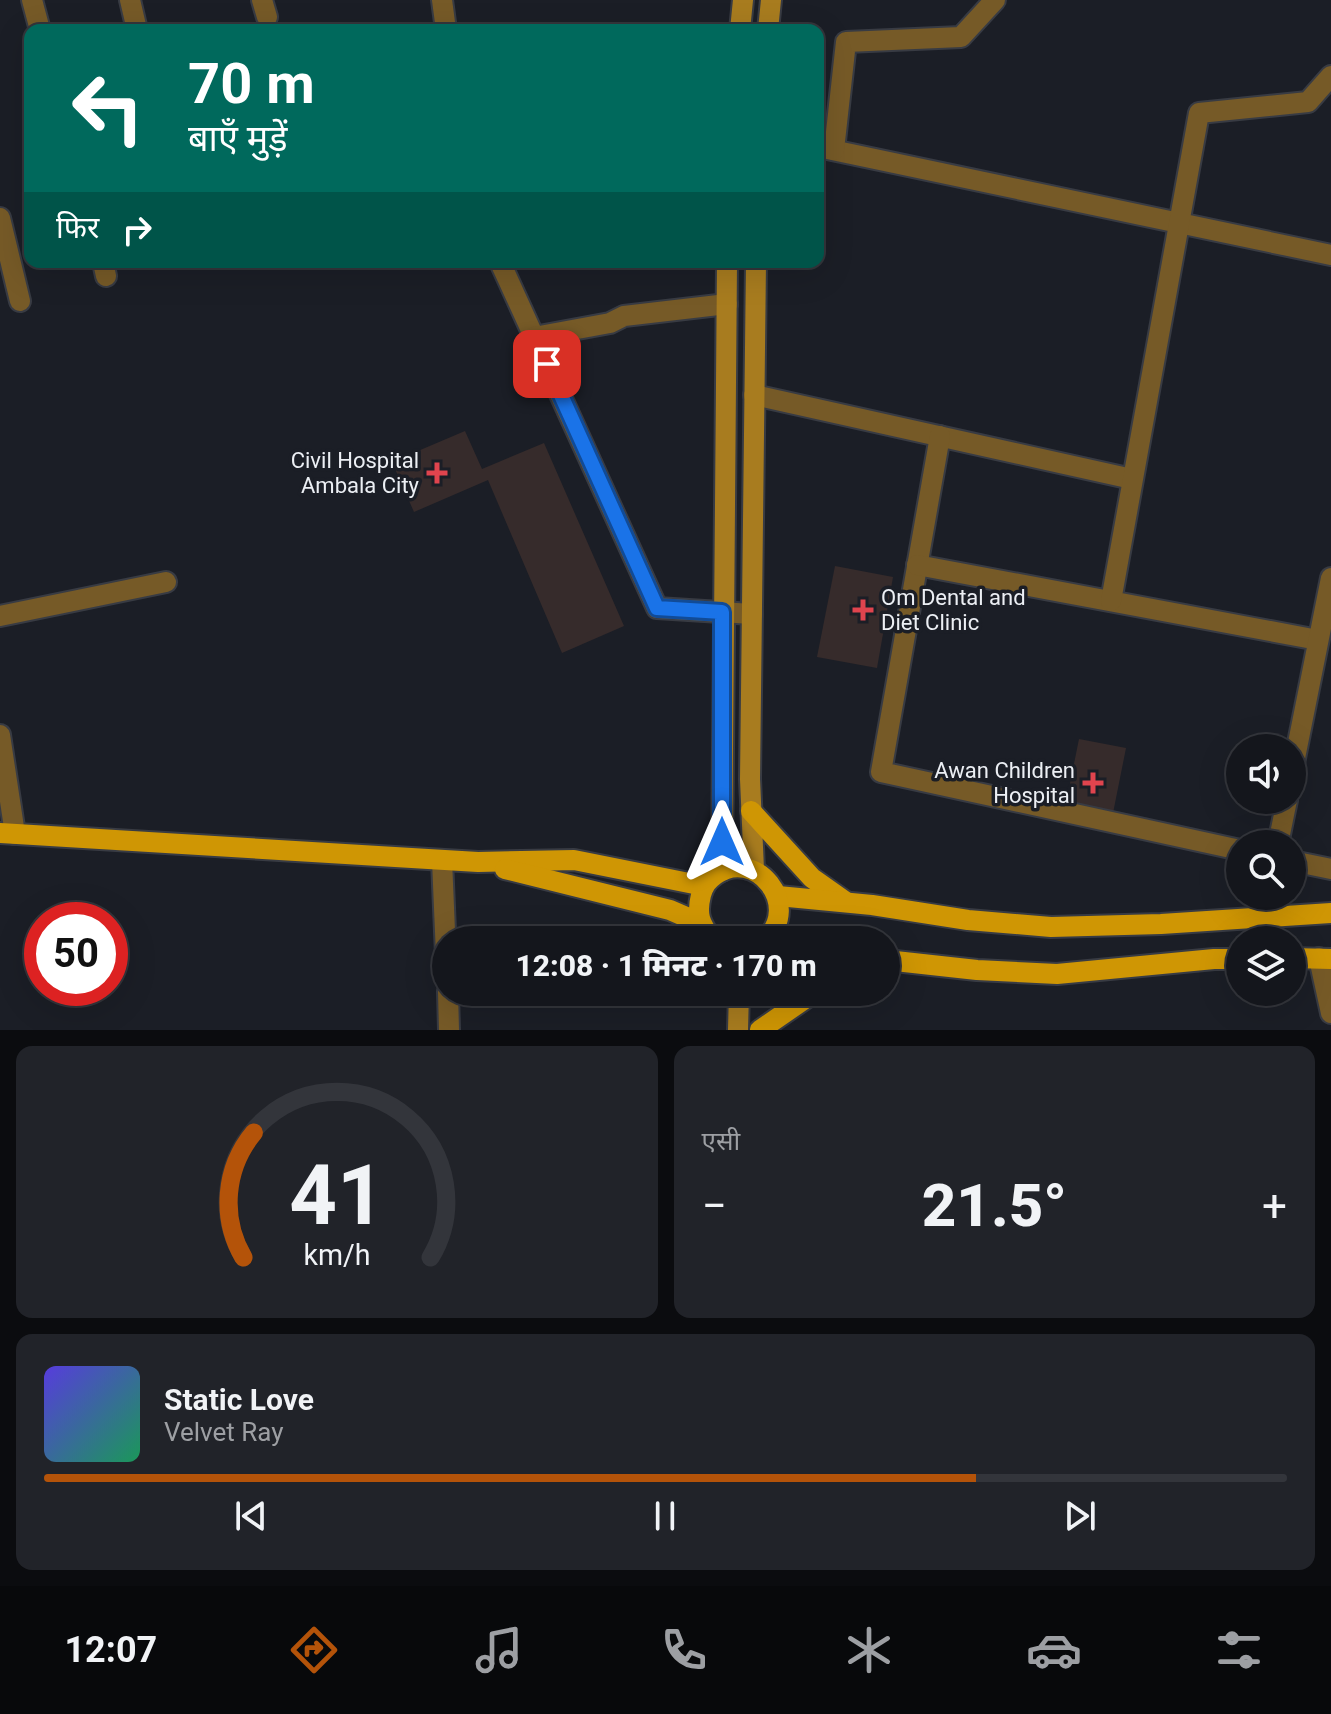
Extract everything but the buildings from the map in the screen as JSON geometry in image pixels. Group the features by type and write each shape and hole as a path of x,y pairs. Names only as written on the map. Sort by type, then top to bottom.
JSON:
{"main road":[{"path":"741,24 743,0"},
{"path":"769,24 771,0"},
{"path":"722,871 727,268"},
{"path":"754,870 751,811 756,268"},
{"path":"751,811 812,878 848,903"},
{"path":"8,833 478,862 574,860 704,886"},
{"path":"478,862 670,910 696,926"},
{"path":"703,926 697,912 704,886 722,871 735,868 754,870 765,877 778,896 778,919 774,926"},
{"path":"778,896 968,920 1051,927 1161,924 1331,913"},
{"path":"900,962 1057,974 1226,959"},
{"path":"738,1030 739,1006"},
{"path":"760,1030 795,1006"}],"street":[{"path":"32,0 38,24"},
{"path":"130,0 136,24"},
{"path":"442,0 445,24"},
{"path":"995,0 961,37 846,42 826,148 1331,255"},
{"path":"1111,601 1199,113 1308,102 1331,76"},
{"path":"0,218 20,301"},
{"path":"503,268 657,608 752,614"},
{"path":"534,337 610,323 624,316 727,304"},
{"path":"754,395 1132,479"},
{"path":"940,436 881,772 1226,847"},
{"path":"917,565 1318,640"},
{"path":"1300,734 1331,578"},
{"path":"0,616 166,582"},
{"path":"0,735 8,833"},
{"path":"442,860 445,926"},
{"path":"1306,864 1331,869"},
{"path":"1325,958 1331,1013"},
{"path":"448,1006 449,1030"}],"place":[{"name":"Civil Hospital Ambala City","path":"437,473"},
{"name":"Om Dental and Diet Clinic","path":"863,610"},
{"name":"Awan Children Hospital","path":"1093,783"}],"route":[{"path":"547,364 657,608 722,612 722,842"}]}
